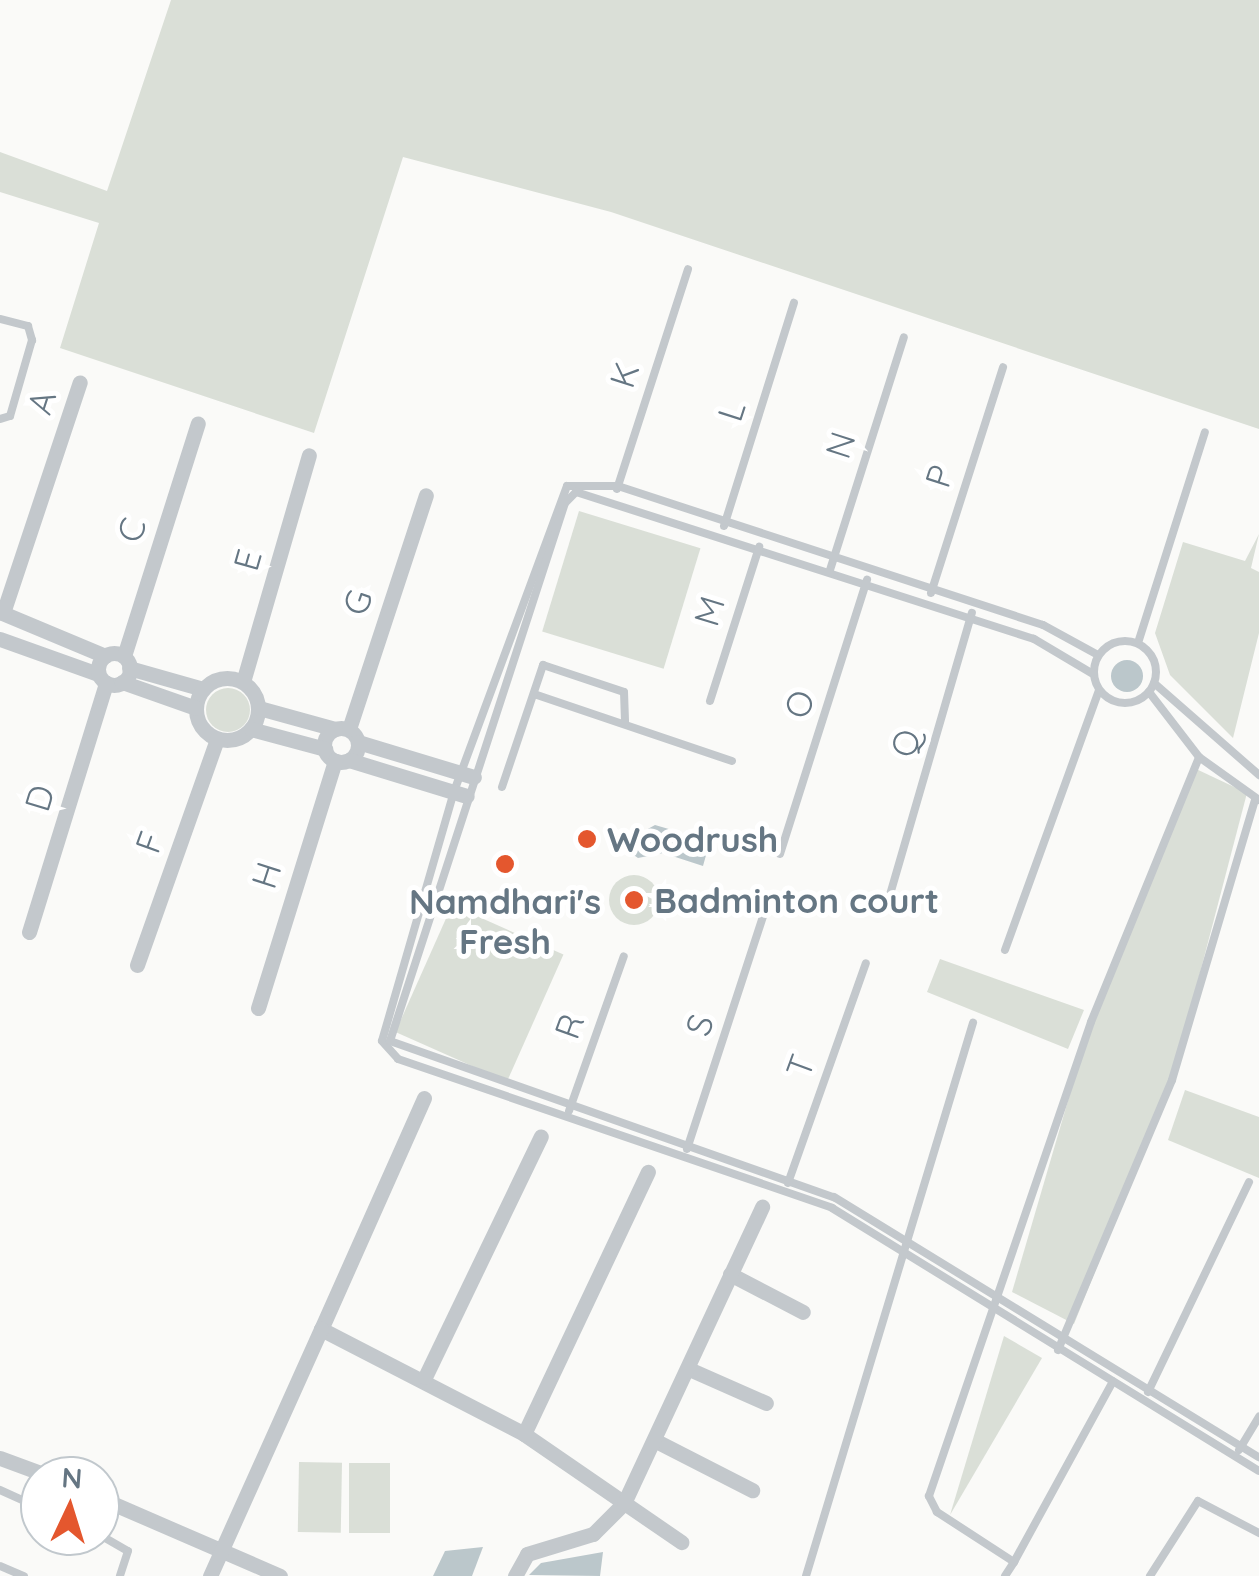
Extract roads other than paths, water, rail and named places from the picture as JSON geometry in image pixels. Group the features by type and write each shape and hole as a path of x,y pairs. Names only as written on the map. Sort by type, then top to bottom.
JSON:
{"street":[{"name":"A","path":"0,639 4,615 80,382"},
{"name":"C","path":"116,673 198,423"},
{"name":"E","path":"243,682 309,455"},
{"name":"G","path":"347,733 426,495"},
{"path":"4,615 104,656 116,673 196,708 218,738 251,729 336,757 464,783"},
{"path":"0,639 116,673 204,689"},
{"name":"D","path":"29,932 116,673"},
{"path":"196,708 204,689 222,678 243,682 258,708 347,733 464,783"},
{"path":"251,729 258,708"},
{"path":"336,757 347,733"},
{"path":"336,757 347,733"},
{"name":"F","path":"137,965 218,738"},
{"name":"H","path":"258,1008 336,757"},
{"path":"210,1576 424,1098"},
{"path":"425,1377 541,1136"},
{"path":"524,1434 648,1172"},
{"path":"515,1576 527,1554 593,1534 624,1503 658,1442 762,1207"},
{"path":"730,1274 802,1312"},
{"path":"321,1330 425,1377 524,1434 681,1542"},
{"path":"689,1369 766,1404"},
{"path":"658,1442 752,1490"},
{"path":"0,1446 8,1460"},
{"path":"120,1507 280,1576"}],"lane":[{"name":"K","path":"614,498 688,269"},
{"name":"L","path":"723,535 794,304"},
{"path":"0,320 28,326 32,340 10,416 0,419"},
{"name":"N","path":"830,570 904,338"},
{"name":"P","path":"928,602 1003,367"},
{"path":"1138,643 1205,432"},
{"path":"569,1111 391,1046 464,783 558,493 578,480 618,486 764,538 833,555 976,604 1098,654"},
{"path":"1093,674 1034,639 614,498 576,492 565,503 385,1013 386,1053 788,1184 902,1238 1066,1338 1234,1458 1259,1471"},
{"name":"M","path":"710,702 764,538"},
{"name":"O","path":"780,854 869,570"},
{"name":"Q","path":"888,898 976,604"},
{"path":"1005,950 1100,692 1093,674 1098,654 1112,643 1138,643 1152,656 1154,683 1149,692 1124,704 1100,692"},
{"path":"502,787 544,665 624,692 625,722"},
{"path":"1154,683 1259,774"},
{"path":"1058,1350 1172,1080 1257,800 1199,757 1149,692"},
{"path":"534,694 732,761"},
{"path":"1014,1562 938,1512 929,1496 1090,1022 1199,757"},
{"name":"S","path":"687,1150 764,913"},
{"name":"R","path":"569,1111 624,956"},
{"name":"T","path":"788,1184 866,963"},
{"path":"806,1576 898,1249 973,1023"},
{"path":"1145,1396 1248,1182"},
{"path":"788,1184 1058,1350 1259,1457"},
{"path":"1005,1576 1113,1381"},
{"path":"1234,1458 1259,1416"},
{"path":"1150,1576 1198,1501 1259,1532"},
{"path":"120,1546 128,1551 120,1576"},
{"path":"0,1566 24,1576"}],"place":[{"name":"Woodrush","path":"587,839"},
{"name":"Namdhari's Fresh","path":"505,864"},
{"name":"Badminton court","path":"634,900"}]}
